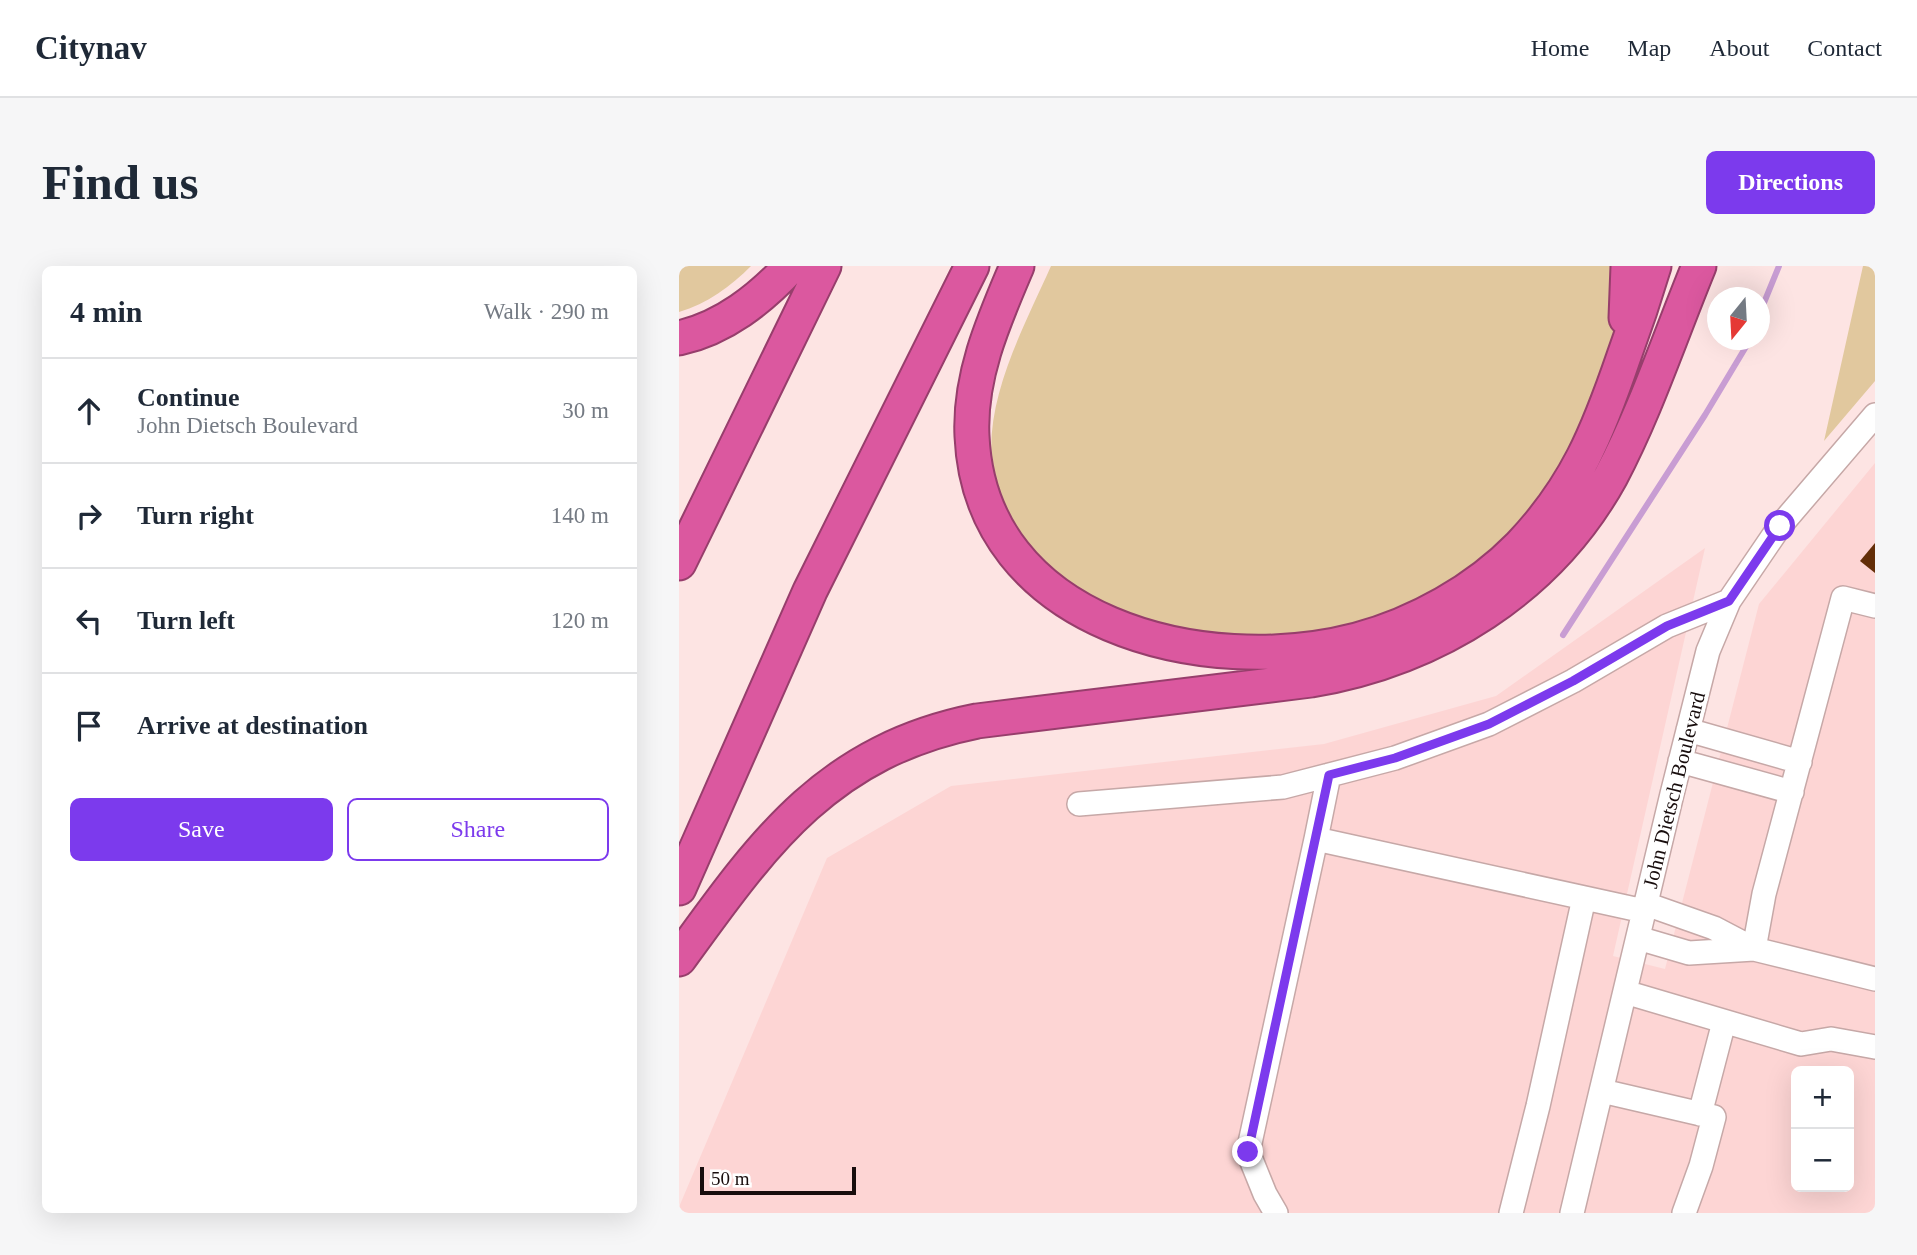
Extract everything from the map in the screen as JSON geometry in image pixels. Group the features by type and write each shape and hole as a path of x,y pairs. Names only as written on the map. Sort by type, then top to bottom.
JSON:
{"highway":[{"path":"679,338 713,326 738,312 791,266"},
{"path":"679,563 824,266"},
{"path":"679,888 810,591 972,266"},
{"path":"1017,266 986,342 972,405 975,467 991,517 1008,545 1029,571 1071,603 1129,631 1195,648 1266,653 1337,644 1397,626 1434,609 1469,587 1517,549 1543,521 1564,492 1590,447 1620,369 1654,266"},
{"path":"1620,369 1627,308 1628,266"},
{"path":"679,960 738,879 785,824 844,773 901,743 977,720 1311,680 1362,669 1431,644 1501,603 1531,578 1559,549 1602,491 1627,442 1699,266"}],"street":[{"name":"John Dietsch Boulevard","path":"1573,1213 1708,651 1729,601 1780,526 1875,415"},
{"path":"1754,950 1763,894 1843,598 1875,606"},
{"path":"1079,804 1283,787 1395,758 1489,724 1573,681 1667,626 1729,601"},
{"path":"1688,730 1800,762"},
{"path":"1680,761 1792,792"},
{"path":"1276,1213 1248,1152 1329,775"},
{"path":"1315,839 1584,898 1645,907 1714,928 1754,950 1875,979"},
{"path":"1511,1213 1538,1106 1584,898"},
{"path":"1638,938 1689,953 1754,950"},
{"path":"1625,992 1801,1044 1831,1039 1875,1047"},
{"path":"1700,1114 1724,1022"},
{"path":"1601,1091 1714,1117 1701,1166 1684,1213"}],"shaded area":[{"path":"679,266 751,266 718,293 679,312"},
{"path":"1051,266 1614,266 1616,311 1603,379 1585,425 1537,501 1500,543 1480,561 1432,593 1365,624 1340,631 1294,636 1230,635 1161,623 1126,612 1093,597 1062,577 1034,552 1003,507 993,471 991,445 999,392 1018,339"},
{"path":"1863,266 1875,266 1875,381 1824,441"},
{"path":"1875,463 1875,1213 679,1213 679,1207 827,858 951,786 1324,744 1496,696 1705,548 1613,956 1665,969 1759,604"}],"building":[{"path":"1875,543 1875,573 1860,561"}],"waterway":[{"path":"1770,288 1779,266"},
{"path":"1563,635 1744,350"}],"route":[{"path":"1248,1152 1329,775 1395,758 1489,724 1573,681 1667,626 1729,601 1780,526"}]}
